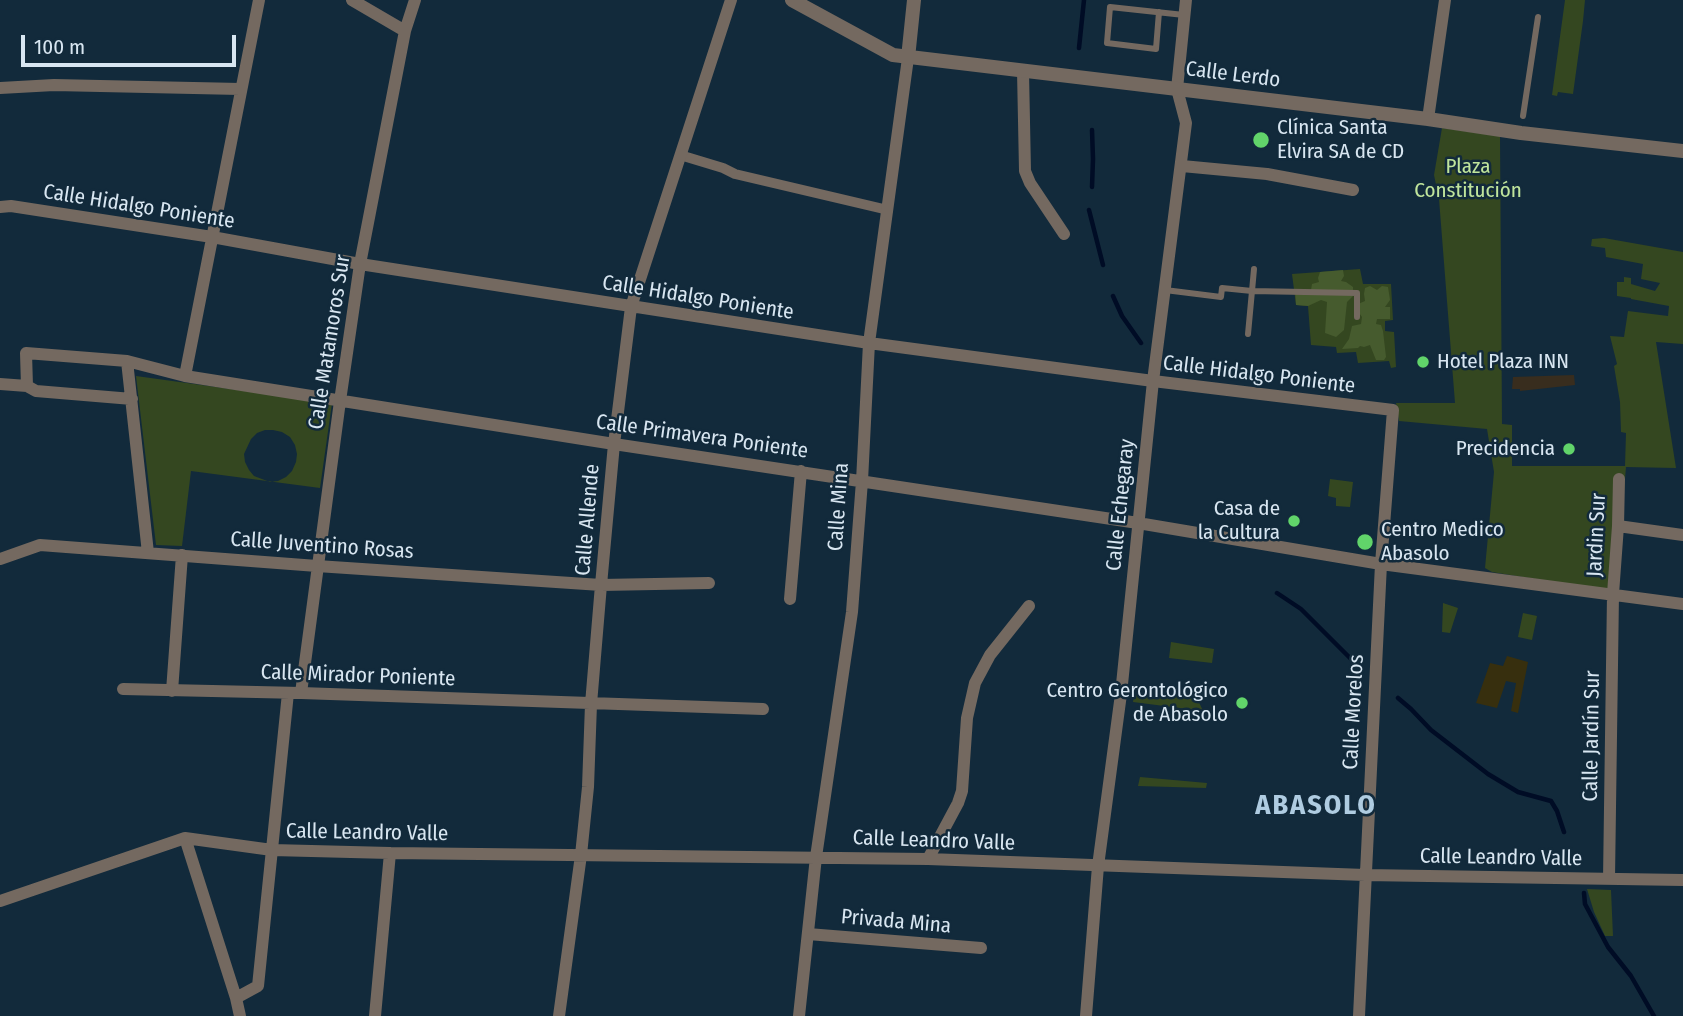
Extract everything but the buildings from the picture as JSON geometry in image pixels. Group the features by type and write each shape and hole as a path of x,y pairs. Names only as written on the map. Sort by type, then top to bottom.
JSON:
{"street":[{"path":"185,376 259,0"},
{"path":"352,0 405,31"},
{"name":"Calle Matamoros Sur","path":"236,998 258,986 272,850 317,566 360,264 405,31 415,0"},
{"name":"Calle Allende","path":"559,1016 588,787 591,704 601,585 614,444 631,307 731,0"},
{"name":"Calle Lerdo","path":"792,0 893,55 908,58 1326,104 1428,119 1522,124 1683,151"},
{"name":"Calle Mina","path":"799,1016 816,857 852,612 869,343 914,0"},
{"name":"Calle Echegaray","path":"1086,1016 1098,866 1121,694 1153,381 1182,166 1186,123 1177,89 1186,0"},
{"path":"1428,119 1445,0"},
{"path":"1023,71 1025,171 1064,234"},
{"path":"0,88 54,85 240,89"},
{"path":"680,155 735,174 888,210"},
{"path":"1182,166 1267,174 1353,190"},
{"name":"Calle Hidalgo Poniente","path":"0,207 12,206 212,237 360,264 869,343 1393,410"},
{"name":"Calle Primavera Poniente","path":"27,386 26,353 127,361 185,376 1138,523 1381,564 1683,604"},
{"path":"127,361 148,553"},
{"path":"0,384 27,386 36,391 132,400"},
{"name":"Calle Morelos","path":"1359,1016 1381,564 1393,410"},
{"path":"790,598 801,471"},
{"name":"Jardin Sur","path":"1613,594 1619,479"},
{"path":"1618,526 1683,535"},
{"name":"Calle Juventino Rosas","path":"0,559 40,545 601,585 709,583"},
{"path":"172,691 182,555"},
{"name":"Calle Jardín Sur","path":"1609,879 1613,594"},
{"path":"929,859 962,791 967,718 975,683 990,655 1029,606"},
{"name":"Calle Mirador Poniente","path":"124,689 763,709"},
{"path":"0,901 185,838 240,1016"},
{"name":"Calle Leandro Valle","path":"185,838 272,850 929,859 1365,875 1683,880"},
{"path":"375,1016 390,853"},
{"name":"Privada Mina","path":"808,934 981,948"}],"lane":[{"path":"1159,12 1156,48 1107,43 1110,7 1159,12 1184,15"},
{"path":"1522,124 1538,17"},
{"path":"1248,334 1254,269"},
{"path":"1165,290 1221,297 1222,288 1357,293 1357,317"}],"shaded area":[{"path":"1574,375 1575,385 1520,391 1512,389 1513,377"}],"green space":[{"path":"1565,0 1585,0 1573,94 1558,92 1557,96 1552,95"},
{"name":"Plaza Constitución","path":"1442,128 1500,136 1502,424 1512,425 1512,466 1625,466 1626,433 1621,432 1620,402 1614,366 1617,364 1610,336 1624,337 1628,311 1668,316 1669,306 1617,296 1617,282 1624,282 1624,277 1631,278 1631,284 1655,291 1660,283 1641,279 1643,264 1606,257 1605,248 1591,246 1592,239 1604,238 1683,252 1683,344 1656,342 1676,468 1626,467 1622,515 1608,591 1492,572 1485,568 1494,472 1487,429 1399,421 1396,403 1455,403 1439,199 1434,175"},
{"path":"1360,269 1363,284 1391,284 1393,320 1385,321 1385,331 1394,332 1396,367 1391,368 1389,361 1358,363 1356,352 1337,353 1336,347 1311,345 1308,306 1296,305 1292,274"},
{"path":"1343,270 1341,281 1353,287 1353,296 1347,302 1344,330 1336,337 1325,333 1327,302 1321,300 1308,306 1296,305 1295,289 1311,290 1312,284 1319,282 1320,272"},
{"path":"1370,286 1377,290 1382,286 1388,287 1390,300 1385,307 1390,307 1390,319 1377,319 1376,324 1381,325 1383,331 1386,357 1384,360 1376,360 1370,345 1342,349 1349,339 1352,326 1361,324 1358,304 1365,301 1365,288"},
{"path":"136,376 332,403 320,488 272,482 286,477 292,471 297,454 290,437 282,432 265,430 251,439 244,454 245,462 254,476 268,481 191,471 182,546 156,545"},
{"path":"1330,479 1353,482 1350,507 1336,506 1336,498 1328,496"},
{"path":"1443,603 1458,608 1450,633 1442,632"},
{"path":"1523,613 1537,616 1532,640 1518,637"},
{"path":"1171,642 1214,649 1212,663 1169,658"},
{"path":"1135,686 1139,689 1197,698 1203,711 1133,702"},
{"path":"1140,777 1207,783 1206,788 1138,786"},
{"path":"1587,889 1611,890 1613,936 1605,936"}],"sand":[{"path":"1507,656 1528,662 1518,713 1511,711 1516,683 1506,681 1497,708 1476,703 1490,663 1503,666"}],"waterway":[{"path":"1079,48 1084,0"},
{"path":"1092,130 1092,187"},
{"path":"1089,210 1103,265"},
{"path":"1113,296 1122,316 1141,343"},
{"path":"1277,593 1301,609 1358,666"},
{"path":"1398,698 1431,730 1488,774 1518,792 1551,801 1564,832"},
{"path":"1584,893 1585,904 1608,947 1631,976 1654,1016"}],"place":[{"name":"Clínica Santa Elvira SA de CD","path":"1261,140"},
{"name":"Hotel Plaza INN","path":"1423,362"},
{"name":"Precidencia","path":"1569,449"},
{"name":"Casa de la Cultura","path":"1294,521"},
{"name":"Centro Medico Abasolo","path":"1365,542"},
{"name":"Centro Gerontológico de Abasolo","path":"1242,703"}],"district":[{"name":"ABASOLO","path":"1316,806"}]}
